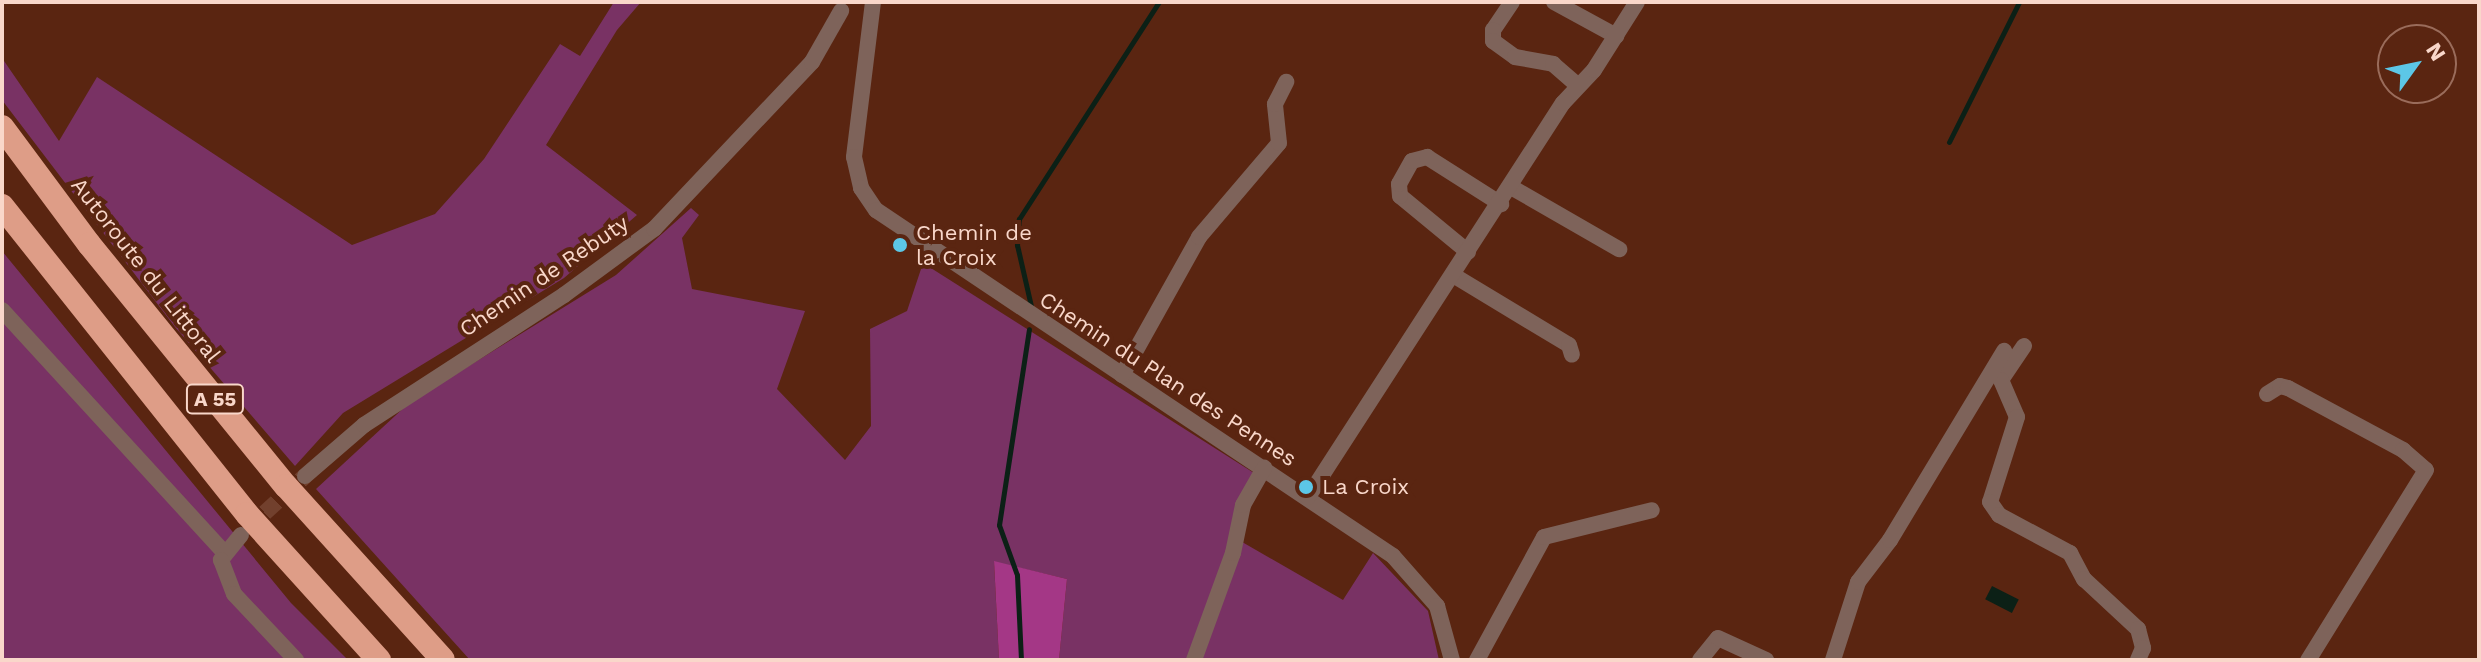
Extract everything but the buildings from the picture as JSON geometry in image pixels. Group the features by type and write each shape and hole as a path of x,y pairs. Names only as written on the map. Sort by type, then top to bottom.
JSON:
{"highway":[{"name":"Autoroute du Littoral","path":"2,127 89,244 286,486 443,660"},
{"name":"A 55","path":"2,206 247,514 379,660"}],"street":[{"name":"Chemin du Plan des Pennes","path":"873,2 854,146 866,197 893,225 1308,497 1419,580 1437,606 1452,660"},
{"path":"1512,2 1493,30 1493,41 1515,57 1553,64 1578,86"},
{"path":"1554,2 1616,36"},
{"path":"1308,497 1578,86 1637,2"},
{"name":"Chemin de Rebuty","path":"305,476 364,425 564,295 654,229 812,62 845,5"},
{"path":"1122,375 1199,237 1279,143 1275,104 1286,82"},
{"path":"1468,252 1400,196 1399,184 1412,161 1427,157 1501,204"},
{"path":"1511,187 1619,249"},
{"path":"1453,275 1569,345 1572,355"},
{"path":"2,310 223,551 224,570 242,607 296,660"},
{"path":"2024,346 2001,380 2017,417 1990,502 1999,515 2070,553 2084,579 2138,629 2143,648 2138,660"},
{"path":"1833,660 1858,582 1890,540 2004,351"},
{"path":"2267,394 2280,386 2288,388 2403,450 2426,470 2308,660"},
{"path":"1194,660 1233,553 1243,505 1264,468"},
{"path":"1477,660 1544,537 1652,510"},
{"path":"223,551 241,535"},
{"path":"1700,660 1709,643 1724,638 1766,660"}],"shaded area":[{"path":"614,2 641,2 617,30 546,145 637,215 564,278 343,413 295,466 175,327 2,100 2,58 59,141 97,77 352,245 435,214 484,159 560,44 580,56"},
{"path":"691,208 699,215 682,238 692,289 805,311 777,389 845,460 871,426 870,329 907,311 923,263 1254,473 1230,535 1343,600 1373,553 1428,611 1439,660 1059,660 1067,579 994,562 999,660 470,660 316,489 409,403 616,275"},
{"path":"2,251 291,603 348,660 2,660"},
{"path":"994,561 1067,579 1059,660 999,660"},
{"path":"1992,586 2019,600 2012,613 1985,599"}],"waterway":[{"path":"1031,306 1017,245 1019,219 1159,2"},
{"path":"1949,142 2019,2"},
{"path":"1021,660 1017,575 999,525 1029,329"}],"tunnel":[{"path":"247,529 305,476"}],"place":[{"name":"Chemin de la Croix","path":"900,245"},
{"name":"La Croix","path":"1306,487"}]}
